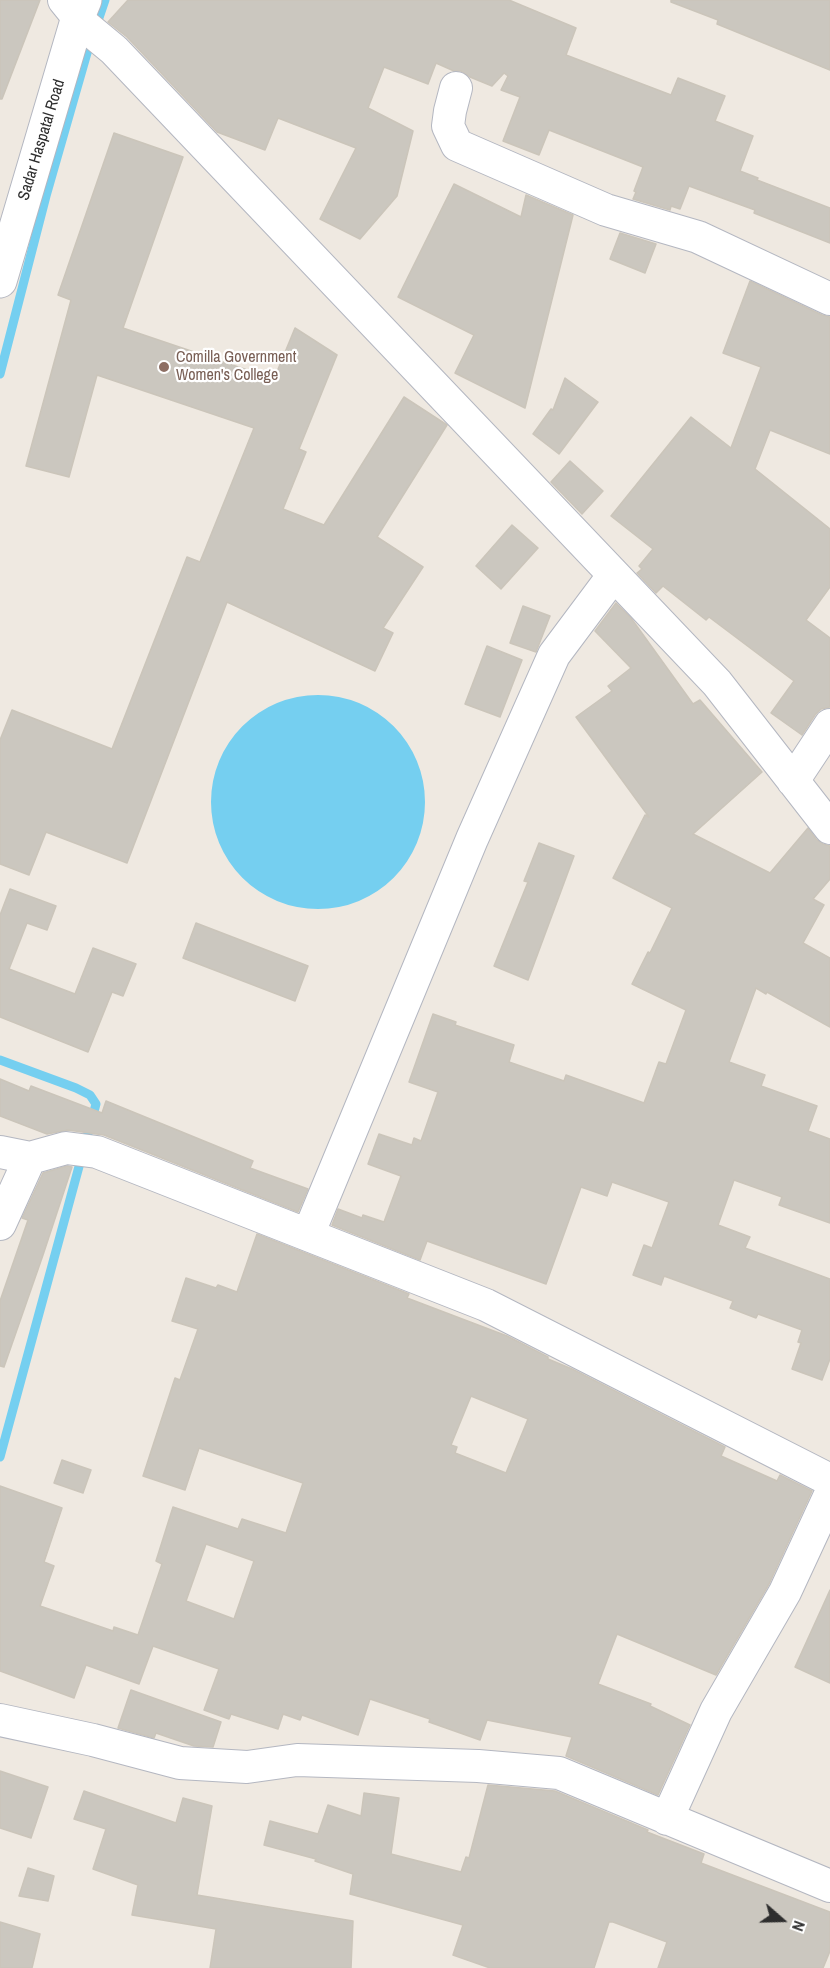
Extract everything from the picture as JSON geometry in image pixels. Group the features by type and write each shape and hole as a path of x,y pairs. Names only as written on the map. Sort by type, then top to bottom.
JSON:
{"street":[{"path":"78,11 717,683 830,828"},
{"name":"Sadar Haspatal Road","path":"0,280 78,11"},
{"path":"456,88 448,126 457,145 606,210 698,237 830,299"},
{"path":"308,1235 472,839 554,655 613,576"},
{"path":"793,781 830,725"},
{"path":"0,1224 15,1155 66,1148 97,1152 486,1305 830,1480"},
{"path":"667,1819 716,1711 785,1592 830,1495"},
{"path":"0,1720 93,1740 180,1763 247,1767 297,1760 478,1766 560,1773 830,1886"}],"water":[{"path":"318,695 339,697 359,703 377,713 400,734 417,761 423,781 425,802 423,823 417,843 407,861 386,884 359,901 339,907 318,909 297,907 277,901 259,891 236,870 219,843 213,823 211,802 213,781 219,761 229,743 250,720 277,703 297,697"}],"building":[{"path":"0,0 40,0 2,99 0,99"},
{"path":"128,0 509,0 576,28 566,55 671,95 678,78 725,96 715,121 753,136 740,171 758,178 757,180 830,208 830,243 754,213 755,210 689,186 680,209 671,206 670,210 633,199 643,167 549,130 539,155 503,141 520,97 501,90 508,76 504,73 492,86 461,71 454,71 436,63 428,84 384,67 368,108 413,131 397,196 360,239 320,219 356,148 278,118 265,150 217,132 127,37 108,22"},
{"path":"671,0 830,0 830,70 717,24 718,20 671,2"},
{"path":"114,133 183,157 123,328 274,379 295,328 337,355 299,449 306,452 283,509 324,525 404,397 447,425 377,537 423,567 383,628 393,633 375,671 227,602 127,863 46,832 29,875 0,864 0,740 12,710 112,749 187,557 200,562 254,428 97,375 69,477 26,466 71,300 58,295"},
{"path":"454,184 521,217 526,195 573,215 525,408 455,373 474,335 398,297"},
{"path":"620,233 656,244 645,273 610,259"},
{"path":"750,281 830,317 830,454 770,430 755,469 830,529 830,587 806,620 830,638 830,707 821,709 815,715 802,735 771,713 794,681 709,617 706,620 663,586 656,593 637,573 642,569 639,566 653,549 611,516 691,417 731,448 761,367 723,353"},
{"path":"565,378 598,402 559,454 533,434 551,409 553,410"},
{"path":"570,461 603,491 582,514 551,482"},
{"path":"512,525 538,548 501,589 476,566"},
{"path":"616,603 631,618 693,704 700,700 762,772 693,834 770,873 808,828 816,839 830,846 830,879 813,899 824,905 803,943 830,958 830,1027 756,988 729,1062 765,1075 761,1086 817,1106 808,1131 830,1139 830,1223 779,1205 782,1197 734,1180 718,1225 750,1237 745,1248 830,1279 830,1359 822,1380 792,1369 801,1343 798,1342 802,1330 758,1314 756,1318 730,1308 733,1301 664,1276 661,1285 633,1275 644,1245 652,1248 669,1202 612,1182 607,1196 581,1187 546,1284 427,1241 420,1260 332,1225 338,1209 362,1218 363,1215 384,1222 401,1176 368,1164 379,1134 412,1145 414,1138 421,1141 438,1092 409,1082 433,1014 456,1022 455,1025 514,1045 509,1062 564,1081 566,1075 644,1103 659,1062 666,1064 686,1010 632,984 672,908 613,878 645,815 649,817 576,717 612,691 608,686 631,668 595,631"},
{"path":"523,606 550,616 536,652 510,643"},
{"path":"487,646 522,660 500,717 465,704"},
{"path":"539,843 574,856 528,980 494,966 528,882 524,881"},
{"path":"10,889 56,906 47,930 27,923 9,969 75,994 93,948 136,964 123,996 112,992 88,1052 0,1017 0,915"},
{"path":"196,923 308,966 295,1001 183,958"},
{"path":"0,1079 29,1091 31,1086 102,1113 106,1101 253,1161 250,1168 308,1189 298,1212 104,1135 68,1130 47,1134 0,1116"},
{"path":"67,1166 72,1167 43,1255 4,1367 0,1366 0,1301 28,1220 22,1218 43,1173"},
{"path":"257,1234 409,1294 407,1298 507,1336 548,1359 725,1447 721,1456 777,1481 780,1475 812,1491 769,1584 716,1675 617,1634 598,1684 651,1704 650,1706 690,1725 658,1795 566,1756 572,1737 487,1720 480,1740 429,1722 430,1719 370,1699 358,1735 302,1715 300,1720 283,1714 278,1729 231,1714 229,1719 204,1710 219,1669 153,1646 139,1684 86,1665 74,1698 0,1671 0,1486 62,1508 44,1562 54,1566 40,1606 113,1631 114,1627 138,1635 162,1564 156,1561 173,1507 238,1529 242,1519 286,1533 303,1483 199,1448 185,1490 143,1476 175,1378 180,1380 198,1329 172,1321 186,1278 237,1292","holes":["471,1396 528,1419 506,1473 455,1453 457,1447 451,1445","206,1544 254,1561 234,1619 186,1601"]},
{"path":"62,1460 91,1470 83,1493 54,1483"},
{"path":"830,1590 830,1683 795,1667"},
{"path":"131,1690 221,1722 213,1747 194,1746 156,1733 154,1738 118,1728"},
{"path":"0,1771 48,1787 31,1838 0,1828"},
{"path":"488,1785 555,1791 648,1830 647,1832 704,1854 701,1863 830,1912 830,1951 823,1968 658,1968 667,1942 609,1922 594,1968 490,1968 453,1955 463,1925 350,1894 353,1874 315,1861 316,1859 264,1845 270,1821 318,1834 328,1805 361,1816 364,1793 399,1798 391,1854 461,1872 466,1857 469,1858"},
{"path":"84,1791 176,1823 183,1798 212,1806 197,1895 353,1921 351,1968 210,1968 216,1929 132,1915 138,1885 93,1869 106,1829 74,1819"},
{"path":"28,1868 54,1876 48,1901 19,1896"},
{"path":"0,1922 40,1934 32,1968 0,1968"}],"waterway":[{"path":"0,374 46,196 87,53 105,0"},
{"path":"0,1060 76,1088 90,1095 96,1104 0,1457"}],"place":[{"name":"Comilla Government Women's College","path":"164,367"}]}
